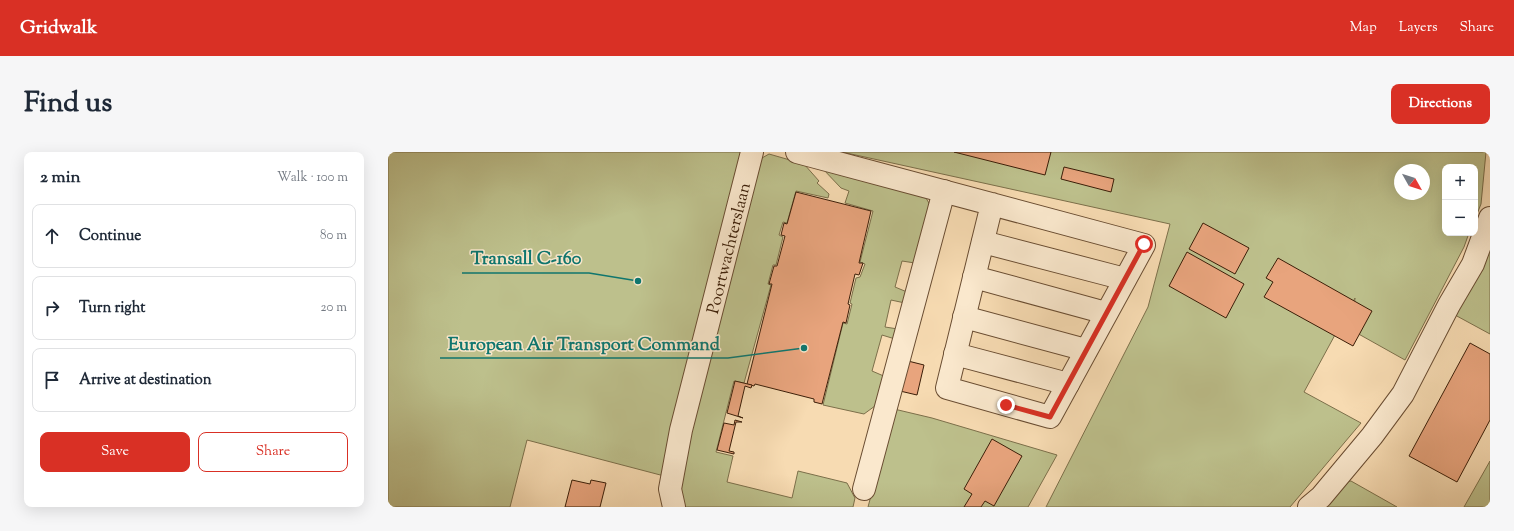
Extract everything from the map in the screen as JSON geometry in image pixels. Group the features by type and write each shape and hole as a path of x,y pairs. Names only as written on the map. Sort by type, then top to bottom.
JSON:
{"lane":[{"name":"Poortwachterslaan","path":"674,507 670,489 681,430 752,152"},
{"path":"797,152 1144,244 1050,417 947,388 992,204"},
{"path":"864,489 944,191"},
{"path":"1315,504 1372,436 1403,394 1449,305 1473,264 1490,218"},
{"path":"983,242 1125,279"},
{"path":"974,278 1106,314"},
{"path":"964,317 1086,350"},
{"path":"955,354 1068,384"}],"green space":[{"path":"388,152 741,152 668,477 527,440 510,507 388,507"},
{"path":"842,152 1486,152 1481,204 1478,212 1478,164 1442,164 1442,236 1468,236 1464,247 1405,360 1355,332 1353,319 1355,298 1304,392 1361,423 1290,507 1046,507 1148,307 1170,224"},
{"path":"769,154 804,164 819,181 817,183 829,194 828,198 796,191 787,223 783,222 779,235 783,237 776,265 773,265 768,284 771,285 744,383 734,381 716,452 733,456 727,482 792,498 798,471 847,483 855,498 853,507 682,507 682,463 758,164 762,158"},
{"path":"822,168 926,198 930,205 915,263 902,261 895,287 907,292 905,303 891,300 885,327 898,329 895,339 882,335 872,371 886,377 879,403 864,414 823,405 843,323 847,324 856,278 860,277 865,264 860,262 873,211 845,203 849,191 841,188"},
{"path":"1490,235 1490,334 1455,315"},
{"path":"894,409 932,418 1057,455 1028,507 868,507"},
{"path":"1490,461 1490,507 1464,507"},
{"path":"1351,481 1397,507 1325,507 1341,482"}],"building":[{"path":"954,152 1051,152 1045,175"},
{"path":"1064,167 1114,179 1111,192 1061,179"},
{"path":"796,192 871,211 859,263 863,263 859,275 855,274 848,304 850,305 846,323 843,322 822,404 814,402 814,399 755,384 754,386 747,384 772,284 769,284 774,266 777,266 785,236 781,235 784,223 787,224"},
{"path":"1203,223 1249,248 1235,274 1189,249"},
{"path":"1187,252 1244,284 1226,318 1169,286"},
{"path":"1278,258 1372,311 1353,346 1264,297 1273,282 1266,278"},
{"path":"1470,343 1490,354 1490,420 1457,482 1409,456"},
{"path":"908,361 924,365 917,395 900,391"},
{"path":"735,381 752,385 751,388 745,386 738,416 743,418 727,413"},
{"path":"735,420 742,422 736,422 729,451 734,452 734,454 717,450 724,423 734,425"},
{"path":"992,439 1022,456 994,506 985,501 981,507 964,507 972,494 964,489"},
{"path":"572,480 590,484 591,480 606,483 600,507 565,507"}],"place":[{"name":"Transall C-160","path":"638,281"},
{"name":"European Air Transport Command","path":"804,348"}],"route":[{"path":"1006,405 1050,417 1144,244"}]}
